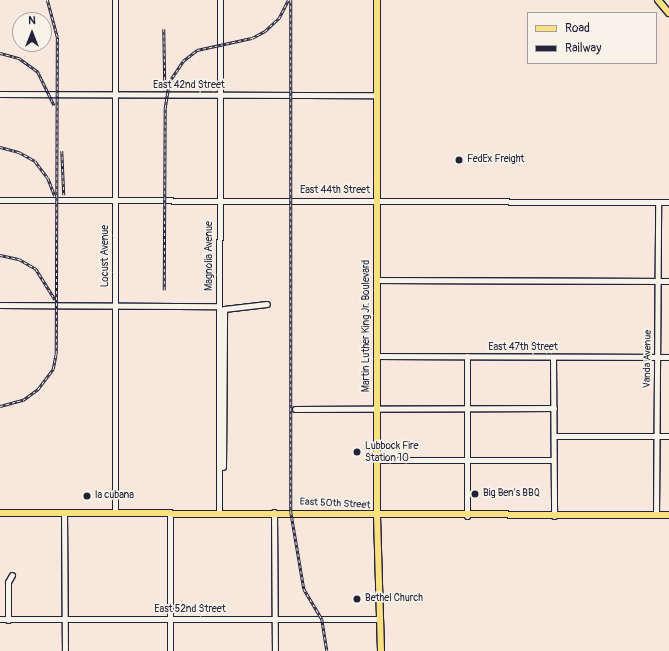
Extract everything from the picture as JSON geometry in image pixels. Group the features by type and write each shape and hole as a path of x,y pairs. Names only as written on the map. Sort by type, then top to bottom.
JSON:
{"main road":[{"name":"Martin Luther King Jr. Boulevard","path":"377,0 377,516 381,651"},
{"path":"658,0 669,13"},
{"name":"East 50th Street","path":"0,513 274,512 377,516 669,515"}],"street":[{"name":"Locust Avenue","path":"115,0 115,512"},
{"name":"Magnolia Avenue","path":"219,512 220,0"},
{"name":"East 42nd Street","path":"0,94 377,95"},
{"name":"East 44th Street","path":"0,200 220,199 669,202"},
{"name":"Vanda Avenue","path":"656,515 658,202"},
{"path":"377,280 669,281"},
{"path":"222,467 224,309 267,304"},
{"path":"0,305 219,306"},
{"name":"East 47th Street","path":"377,356 669,358"},
{"path":"467,356 467,516"},
{"path":"553,357 554,516"},
{"path":"295,409 554,408"},
{"path":"554,436 669,436"},
{"path":"377,460 553,460"},
{"path":"64,512 65,651"},
{"path":"170,512 170,651"},
{"path":"274,512 275,651"},
{"path":"8,620 8,582 12,575"},
{"name":"East 52nd Street","path":"0,620 380,618"}],"railway":[{"path":"0,406 23,400 38,389 53,369 56,354 57,37 47,0"},
{"path":"164,290 165,108 169,82 183,61 197,50 252,38 265,31 279,18 288,0"},
{"path":"291,0 291,512 304,589 322,619 327,651"},
{"path":"164,29 165,89"},
{"path":"0,53 19,58 38,72 54,105"},
{"path":"0,147 19,152 35,161 48,178 55,196"},
{"path":"62,151 64,195"},
{"path":"0,255 19,259 36,269 55,300"}],"place":[{"name":"FedEx Freight","path":"459,160"},
{"name":"Lubbock Fire Station 10","path":"357,452"},
{"name":"Big Ben's BBQ","path":"475,494"},
{"name":"la cubana","path":"87,496"},
{"name":"Bethel Church","path":"357,599"}]}
